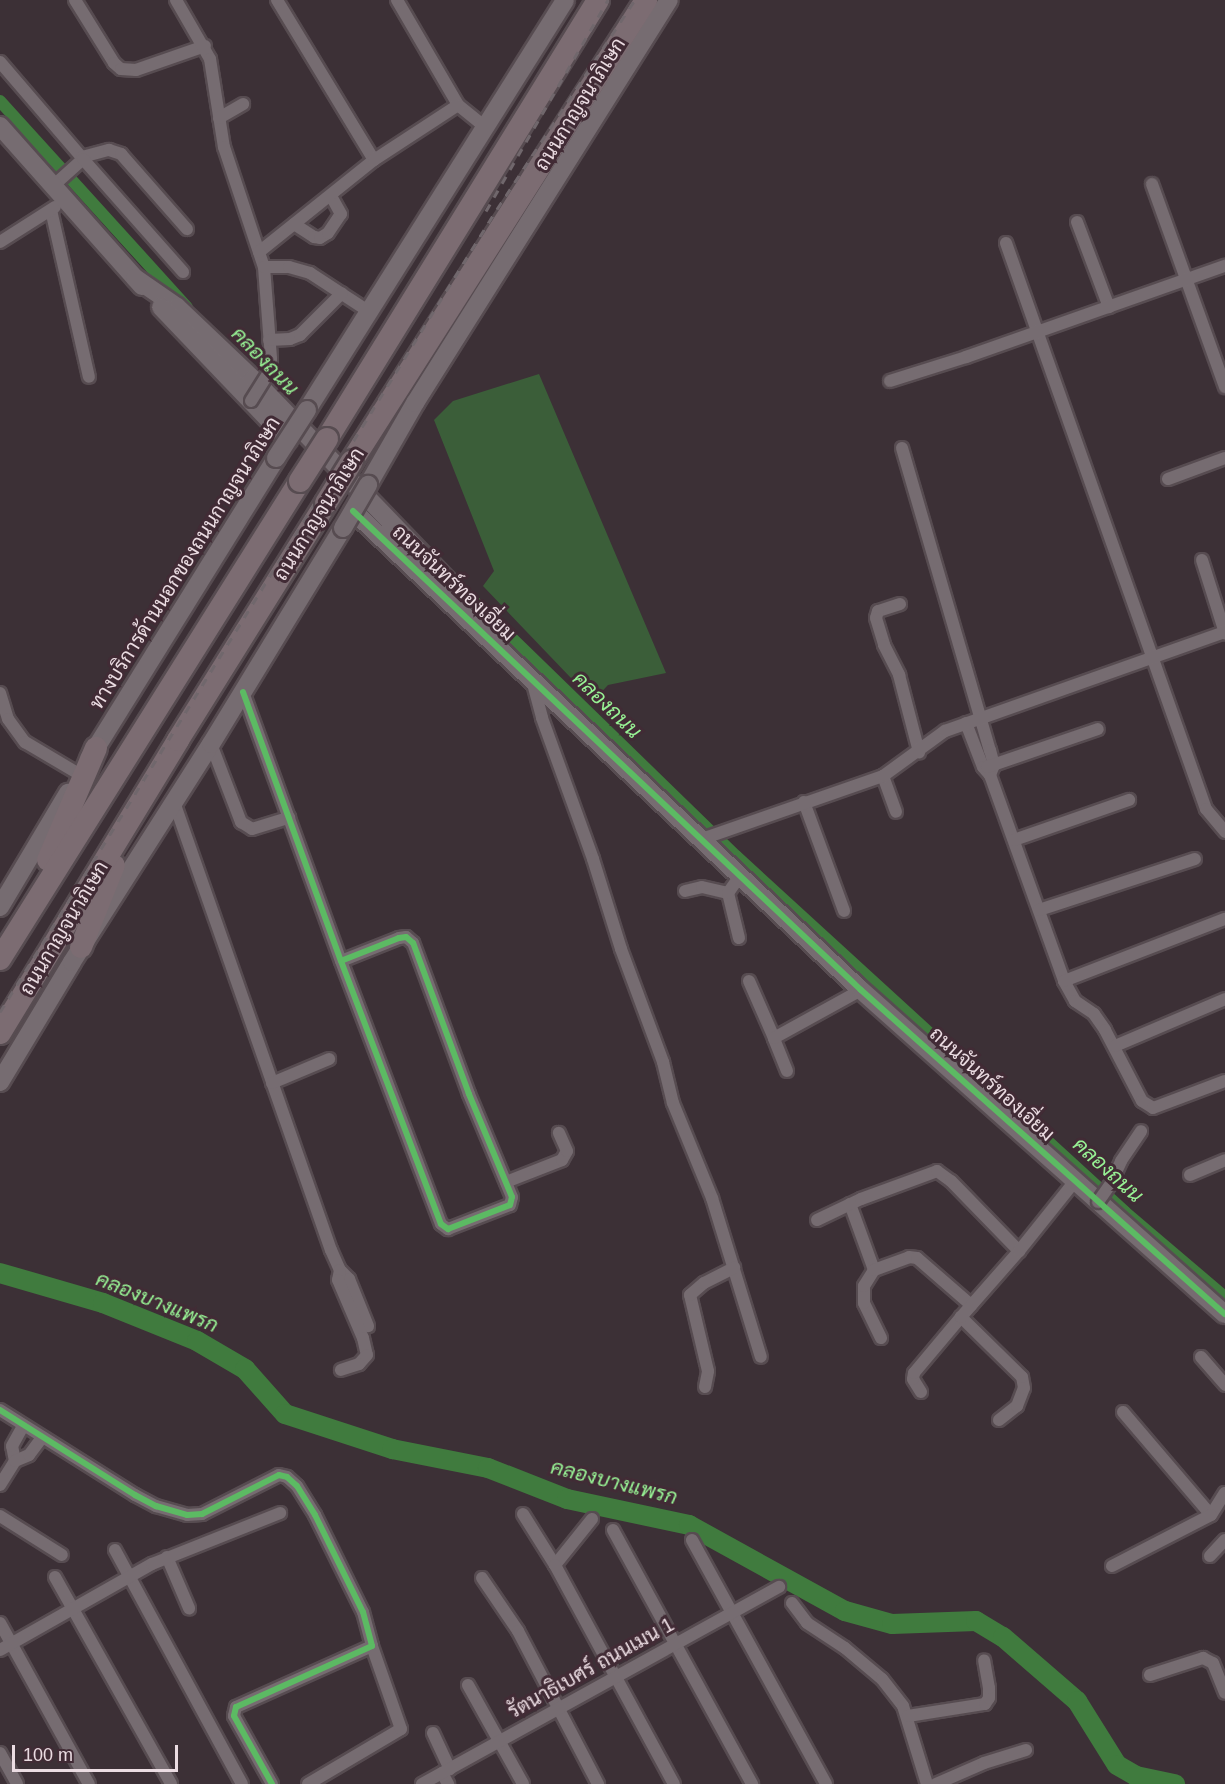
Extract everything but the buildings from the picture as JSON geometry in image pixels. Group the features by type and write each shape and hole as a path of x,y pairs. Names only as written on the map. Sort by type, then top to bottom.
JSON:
{"highway":[{"name":"ถนนกาญจนาภิเษก","path":"0,959 327,439 598,0"},
{"name":"ถนนกาญจนาภิเษก","path":"0,1033 141,800 352,461 646,0"},
{"path":"613,53 656,0"},
{"path":"21,925 96,748"},
{"path":"81,947 141,800"}],"main road":[{"name":"ทางบริการด้านนอกของถนนกาญจนาภิเษก","path":"0,907 79,774 276,458 484,126 566,0"},
{"path":"0,1082 81,947 211,744 344,528 415,403 669,0"},
{"path":"0,126 57,182 59,205 135,278 220,371 288,440"},
{"path":"135,278 177,307 253,379 339,466 390,524 495,629 525,673"},
{"name":"ถนนจันทร์ทองเอี่ยม","path":"353,511 525,673 707,837 740,876 861,990 1225,1314"}],"street":[{"path":"75,0 114,63 121,69 136,70 205,46"},
{"path":"176,0 205,46 210,59 224,147 264,267 271,366 250,401"},
{"path":"278,0 374,160"},
{"path":"397,0 458,105 484,126"},
{"path":"0,62 183,272"},
{"path":"219,118 243,104"},
{"path":"259,252 374,160 458,105"},
{"path":"57,182 82,158 109,150 121,154 187,230"},
{"path":"1152,184 1225,387"},
{"path":"294,224 314,237 320,238 328,233 341,214 331,196"},
{"path":"0,242 59,205 89,377"},
{"path":"1077,222 1109,307"},
{"path":"1006,243 1206,809 1225,832"},
{"path":"890,381 1039,332 1225,266"},
{"path":"264,267 299,268 368,311"},
{"path":"269,340 290,339 300,335 342,293"},
{"path":"902,448 979,719 989,769"},
{"path":"1168,479 1225,458"},
{"path":"707,837 732,826 883,776 945,731 1225,632 1202,560"},
{"path":"900,604 878,611 876,618 884,645 902,682 918,752"},
{"path":"525,673 593,859 621,949 663,1062 673,1103 712,1198 761,1357"},
{"path":"243,692 341,961 441,1224 448,1230 510,1205 512,1197 469,1094 413,943 406,937 341,961"},
{"path":"0,693 8,719 25,742 79,774"},
{"path":"966,723 989,769 1064,981 1074,1001 1094,1014 1115,1046 1146,1106 1154,1108 1225,1081"},
{"path":"989,769 1098,729"},
{"path":"211,744 242,822 252,829 289,818"},
{"path":"883,776 896,812"},
{"path":"1014,840 1129,800"},
{"path":"174,802 340,1270 349,1279 368,1326"},
{"path":"804,802 844,911"},
{"path":"1039,910 1195,859"},
{"path":"739,938 728,893 740,876"},
{"path":"685,891 702,887 728,893"},
{"path":"1064,981 1225,919"},
{"path":"749,981 787,1071"},
{"path":"774,1038 861,990"},
{"path":"1115,1046 1225,999"},
{"path":"272,1083 329,1059"},
{"path":"1096,1200 1110,1185 1121,1161 1141,1131"},
{"path":"506,1182 562,1160 567,1151 559,1133"},
{"path":"1190,1175 1225,1160"},
{"path":"817,1220 850,1204 937,1171 943,1173 1019,1251"},
{"path":"921,1392 913,1379 914,1373 1019,1251 1075,1181"},
{"path":"850,1204 874,1270"},
{"path":"881,1338 864,1303 864,1286 874,1270 909,1257 917,1258 971,1305"},
{"path":"705,1387 708,1371 690,1295 704,1283 734,1268"},
{"path":"340,1270 338,1280 363,1338 367,1355 359,1364 341,1370"},
{"path":"961,1317 1022,1377 1024,1388 1017,1406 999,1420"},
{"path":"1201,1357 1225,1385"},
{"path":"0,1410 42,1438 156,1506 187,1515 202,1514 279,1475 287,1477 297,1486 319,1523 363,1612 372,1646 401,1729 308,1784"},
{"path":"1123,1412 1211,1515"},
{"path":"15,1461 12,1446 23,1425"},
{"path":"0,1485 15,1461 29,1455 42,1438"},
{"path":"1112,1566 1211,1515 1225,1493"},
{"path":"6,1647 73,1607 167,1557 280,1512"},
{"path":"523,1514 555,1564 674,1784"},
{"path":"0,1516 62,1555"},
{"path":"555,1564 592,1518"},
{"path":"613,1530 752,1784"},
{"path":"692,1540 826,1784"},
{"path":"1210,1556 1225,1540"},
{"path":"115,1550 242,1784"},
{"path":"167,1557 189,1608"},
{"path":"55,1577 171,1784"},
{"path":"482,1578 518,1631 598,1784"},
{"name":"รัตนาธิเบศร์ ถนนเมน 1","path":"422,1784 447,1775 500,1741 779,1587"},
{"path":"792,1603 807,1623 845,1648 882,1680 908,1716 927,1784"},
{"path":"0,1623 6,1647 89,1784"},
{"path":"272,1784 234,1716 236,1707 372,1646"},
{"path":"1150,1675 1203,1658 1210,1660 1225,1693"},
{"path":"908,1716 985,1704 989,1698 984,1660"},
{"path":"468,1685 523,1784"},
{"path":"432,1733 447,1775"},
{"path":"936,1784 984,1763 1026,1750"},
{"path":"0,1753 17,1784"}],"green space":[{"path":"539,374 666,673 608,685 593,701 483,586 494,571 434,420 453,401"}],"waterway":[{"name":"คลองถนน","path":"0,101 187,307"},
{"name":"คลองถนน","path":"448,576 736,856 1125,1212 1225,1297"},
{"name":"คลองบางแพรก","path":"0,1273 103,1303 197,1341 245,1369 285,1414 392,1449 488,1468 567,1499 689,1525 845,1611 892,1624 976,1621 1003,1637 1077,1701 1117,1765 1136,1776 1175,1784"}],"railway":[{"path":"486,211 608,0"},
{"path":"0,1012 497,209 635,0"}],"cycle path":[{"path":"353,511 861,990 1225,1314"},
{"path":"243,692 341,961 441,1224 448,1229 510,1205 512,1197 469,1094 413,943 406,937 399,938 341,961"},
{"path":"0,1410 135,1495 156,1506 187,1515 202,1514 279,1475 287,1477 297,1486 315,1515 363,1612 372,1646 236,1707 234,1716 272,1784"}]}
